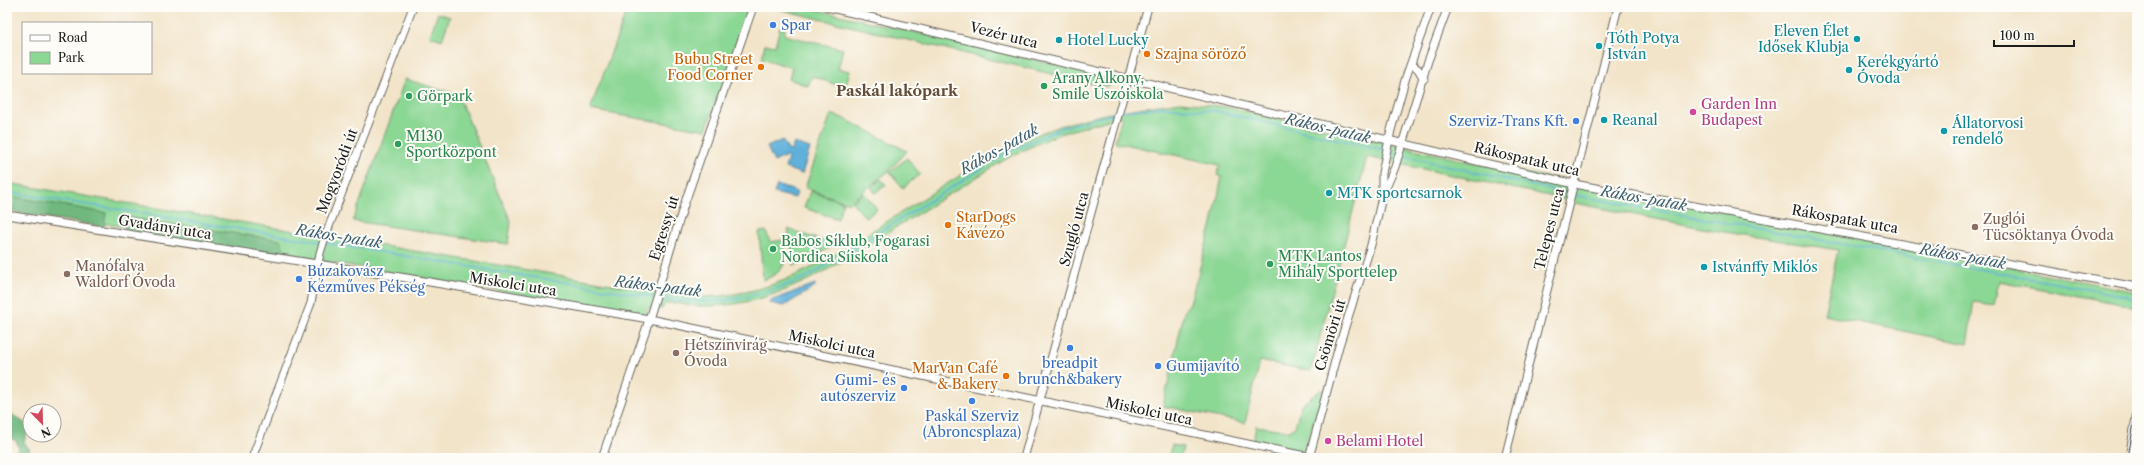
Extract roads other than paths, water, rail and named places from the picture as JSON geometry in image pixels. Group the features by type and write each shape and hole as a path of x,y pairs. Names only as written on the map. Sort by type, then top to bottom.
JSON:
{"street":[{"name":"Mogyoródi út","path":"252,458 312,304 320,253 413,7"},
{"name":"Egressy út","path":"602,458 659,290 684,205 754,7"},
{"name":"Vezér utca","path":"827,7 1128,78"},
{"name":"Szugló utca","path":"1024,458 1148,7"},
{"name":"Csömöri út","path":"1311,457 1339,346 1372,245 1382,197 1384,164 1392,130 1411,64 1431,7"},
{"name":"Csömöri út","path":"1382,197 1397,162 1424,79 1427,65 1448,7"},
{"name":"Telepes utca","path":"1505,458 1618,7"},
{"path":"1411,64 1421,67 1427,65"},
{"path":"1411,64 1418,69 1424,79"},
{"name":"Rákospatak utca","path":"1128,78 1391,139 1402,144 1573,187 2137,287"},
{"name":"Gvadányi utca","path":"7,215 318,266"},
{"name":"Miskolci utca","path":"318,266 400,277 649,320 1311,457"},
{"path":"2129,458 2137,412"}],"water":[{"path":"782,140 788,150 791,151 794,143 810,148 802,174 785,168 788,158 785,157 774,162 767,147"},
{"path":"777,185 795,191 797,193 795,198 774,193"},
{"path":"815,284 815,287 784,306 770,303 770,301"}],"waterway":[{"name":"Rákos-patak","path":"1122,111 1163,107 1216,111 1384,150"},
{"name":"Rákos-patak","path":"658,298 679,301 717,301 753,295 790,284 809,276 1010,151 1064,127 1117,113"},
{"name":"Rákos-patak","path":"1389,152 1397,154"},
{"name":"Rákos-patak","path":"1401,155 1569,194"},
{"name":"Rákos-patak","path":"7,192 321,242"},
{"name":"Rákos-patak","path":"1574,195 2137,298"},
{"name":"Rákos-patak","path":"207,233 210,224"},
{"name":"Rákos-patak","path":"326,243 654,297"}],"tram line":[{"path":"2128,458 2137,405"}],"place":[{"name":"Spar","path":"773,25"},
{"name":"Eleven Élet Idősek Klubja","path":"1857,39"},
{"name":"Hotel Lucky","path":"1059,40"},
{"name":"Tóth Potya István","path":"1599,46"},
{"name":"Szajna söröző","path":"1147,54"},
{"name":"Bubu Street Food Corner","path":"761,67"},
{"name":"Kerékgyártó Óvoda","path":"1849,70"},
{"name":"Arany Alkony, Smile Úszóiskola","path":"1044,86"},
{"name":"Görpark","path":"409,96"},
{"name":"Garden Inn Budapest","path":"1693,112"},
{"name":"Reanal","path":"1604,120"},
{"name":"Szerviz-Trans Kft.","path":"1576,121"},
{"name":"Állatorvosi rendelő","path":"1944,131"},
{"name":"M130 Sportközpont","path":"398,144"},
{"name":"MTK sportcsarnok","path":"1329,193"},
{"name":"StarDogs Kávézó","path":"948,225"},
{"name":"Zuglói Tücsöktanya Óvoda","path":"1975,227"},
{"name":"Babos Síklub, Fogarasi Nordica Síiskola","path":"773,249"},
{"name":"MTK Lantos Mihály Sporttelep","path":"1270,264"},
{"name":"Istvánffy Miklós","path":"1704,267"},
{"name":"Manófalva Waldorf Óvoda","path":"67,274"},
{"name":"Búzakovász Kézműves Pékség","path":"299,279"},
{"name":"breadpit brunch&bakery","path":"1070,348"},
{"name":"Hétszínvirág Óvoda","path":"676,353"},
{"name":"Gumijavító","path":"1158,366"},
{"name":"MarVan Café & Bakery","path":"1006,376"},
{"name":"Gumi- és autószerviz","path":"904,388"},
{"name":"Paskál Szerviz (Abroncsplaza)","path":"972,401"},
{"name":"Belami Hotel","path":"1328,441"}],"district":[{"name":"Paskál lakópark","path":"897,90"}]}
